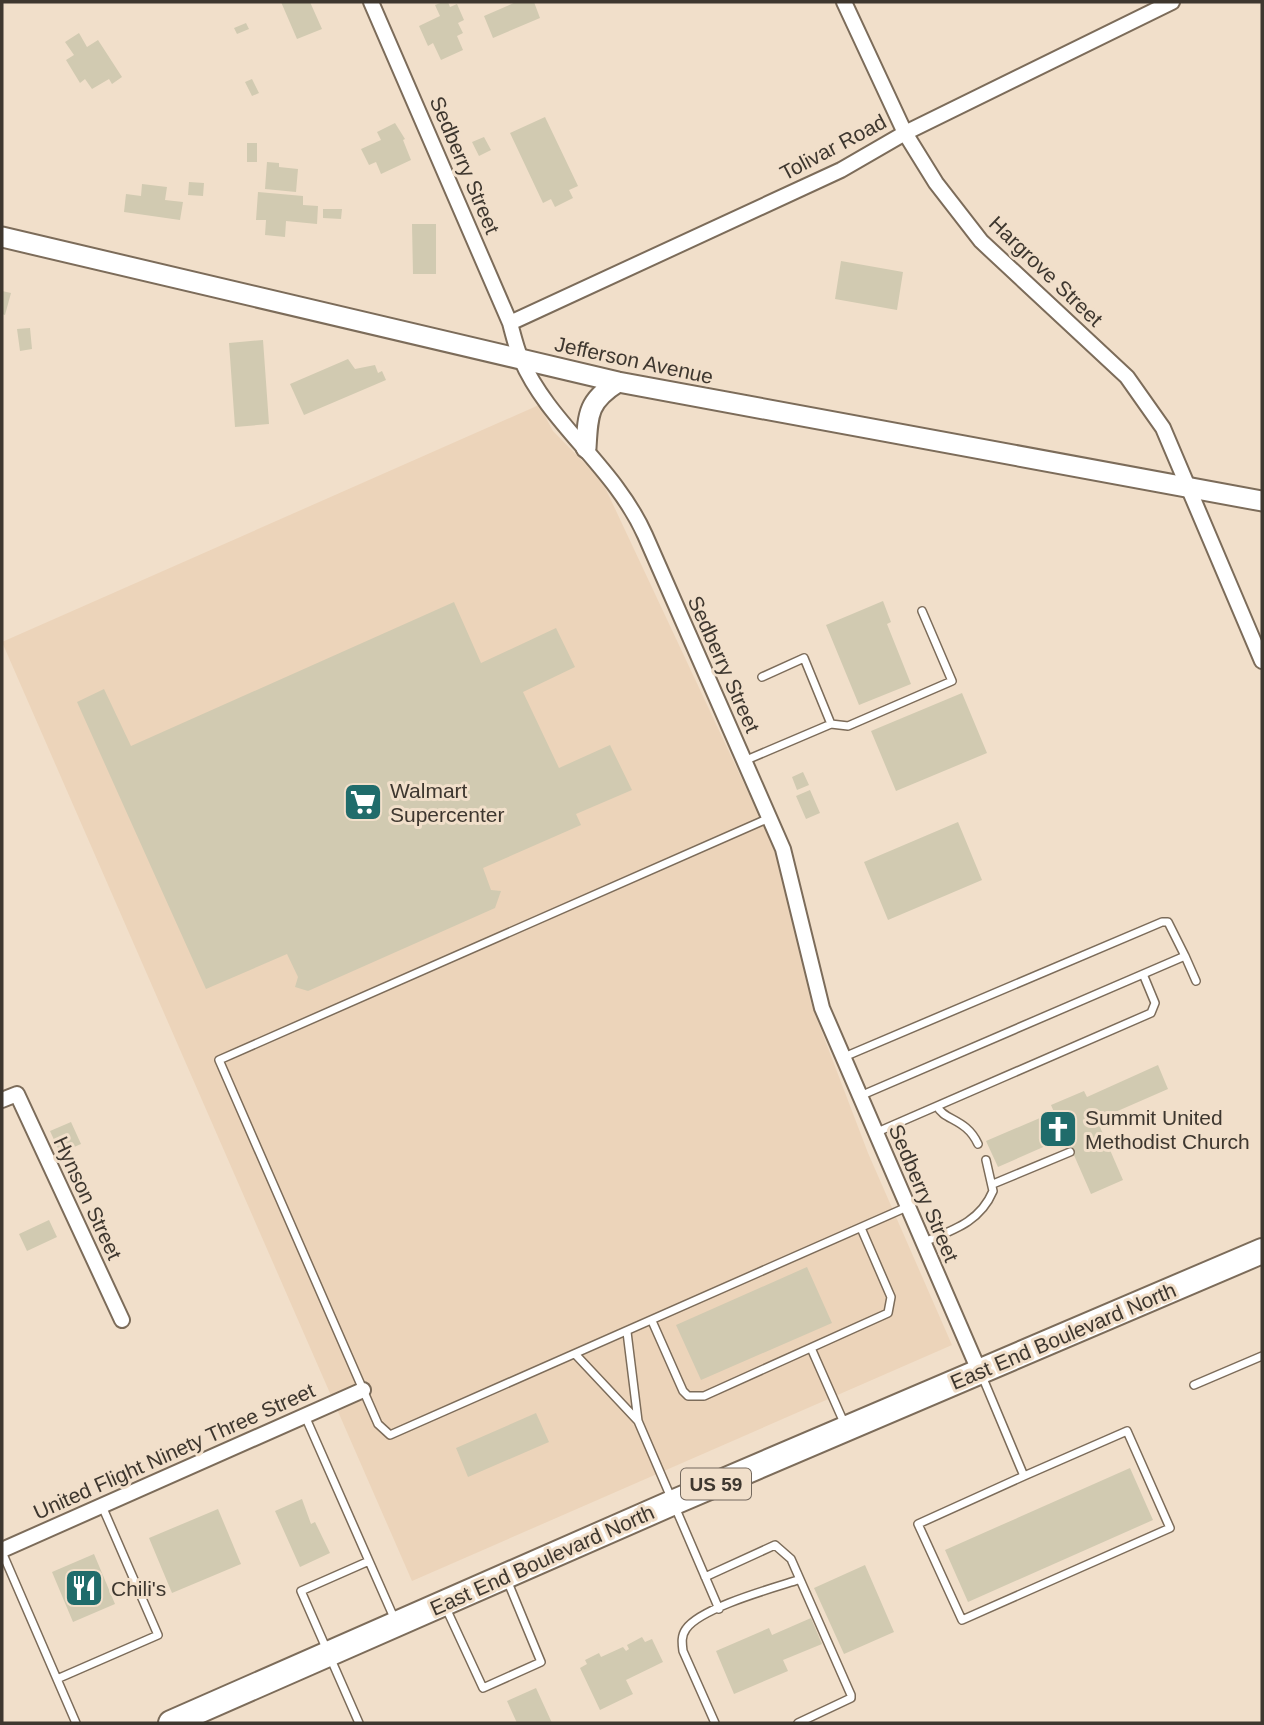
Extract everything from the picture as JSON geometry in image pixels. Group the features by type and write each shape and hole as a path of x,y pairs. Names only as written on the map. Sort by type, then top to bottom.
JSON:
{"highway":[{"name":"East End Boulevard North","path":"171,1723 672,1503 1262,1252"}],"street":[{"name":"Sedberry Street","path":"372,2 510,323 521,360 556,413 612,479 637,517 788,865 814,983 922,1243 980,1373"},
{"name":"Hargrove Street","path":"844,2 905,133 936,183 981,241 1127,377 1163,428 1262,661"},
{"name":"Tolivar Road","path":"510,323 841,170 905,133 1172,2"},
{"name":"Jefferson Avenue","path":"2,237 618,382 1262,501"},
{"path":"586,448 587,421 597,395 618,382"},
{"name":"Hynson Street","path":"2,1100 17,1094 122,1320"},
{"name":"United Flight Ninety Three Street","path":"2,1551 363,1390"}],"lane":[{"path":"744,761 831,724 848,726 952,681 922,611"},
{"path":"762,677 804,658 831,724"},
{"path":"769,818 219,1060 378,1424 390,1435 907,1207"},
{"path":"844,1057 1162,922 1168,922 1172,926 1196,981"},
{"path":"860,1097 1185,956"},
{"path":"876,1133 1152,1013 1155,1003 1143,974"},
{"path":"937,1106 943,1114 966,1125 978,1144"},
{"path":"993,1184 1070,1152"},
{"path":"922,1243 972,1220 989,1202 993,1184 986,1160"},
{"path":"652,1321 683,1391 697,1398 811,1348 888,1313 891,1297 861,1228"},
{"path":"627,1332 638,1421 719,1609"},
{"path":"811,1348 847,1429"},
{"path":"576,1355 638,1421"},
{"path":"1194,1385 1262,1356"},
{"path":"980,1373 1024,1476"},
{"path":"305,1415 397,1624"},
{"path":"1127,1431 1170,1528 962,1620 918,1524 1024,1476 1127,1431"},
{"path":"57,1679 158,1635 102,1506"},
{"path":"705,1577 775,1545 791,1559 851,1695 851,1699 798,1723"},
{"path":"2,1551 76,1723"},
{"path":"359,1723 301,1591 369,1562"},
{"path":"444,1603 483,1688 541,1662 505,1576"},
{"path":"715,1723 690,1672 681,1642 692,1623 719,1609 798,1580"}],"shaded area":[{"path":"539,405 553,431 602,481 778,856 812,1006 868,1153 952,1345 412,1581 2,642"}],"building":[{"path":"281,2 310,2 322,29 297,39"},
{"path":"448,2 450,7 457,4 464,20 458,23 463,33 457,36 463,50 441,60 433,43 428,46 419,26 440,16 435,5"},
{"path":"516,2 534,2 540,18 493,38 484,16"},
{"path":"246,23 249,29 237,34 234,28"},
{"path":"79,33 87,47 98,40 122,77 112,84 109,79 92,89 85,79 80,83 66,60 74,55 65,42"},
{"path":"252,79 259,93 252,96 245,82"},
{"path":"545,117 578,186 569,190 573,198 555,207 551,199 543,203 510,133"},
{"path":"395,123 405,139 403,140 411,160 381,174 376,162 369,165 361,149 381,140 377,132"},
{"path":"484,137 491,150 479,156 472,142"},
{"path":"247,143 257,143 257,162 247,162"},
{"path":"267,162 279,163 279,167 298,169 296,192 265,189"},
{"path":"189,182 204,183 203,196 188,195"},
{"path":"142,184 167,187 165,200 183,202 180,220 124,212 126,194 141,196"},
{"path":"258,192 303,196 303,205 318,206 317,224 286,221 285,237 265,235 266,220 256,220"},
{"path":"323,209 342,209 341,219 323,218"},
{"path":"412,224 436,224 436,274 413,274"},
{"path":"841,261 903,272 897,310 835,299"},
{"path":"2,291 11,293 5,315 2,314"},
{"path":"30,328 32,349 20,351 17,329"},
{"path":"263,340 269,424 235,427 229,343"},
{"path":"348,359 355,369 375,365 378,373 382,371 386,380 304,415 290,384"},
{"path":"883,601 891,622 887,624 911,684 859,705 826,625"},
{"name":"Walmart Supercenter","path":"454,602 481,663 556,628 575,667 523,692 559,768 610,745 632,790 576,814 581,825 483,868 491,890 501,891 495,908 308,991 295,987 298,977 287,954 206,989 77,702 104,689 131,746"},
{"path":"962,693 987,753 896,791 871,731"},
{"path":"803,772 809,785 797,790 792,777"},
{"path":"810,790 820,813 806,819 796,796"},
{"path":"958,822 982,880 888,920 864,862"},
{"name":"Summit United Methodist Church","path":"1158,1065 1168,1089 1097,1120 1123,1180 1091,1194 1066,1137 998,1167 986,1141 1054,1112 1051,1105 1084,1091 1087,1097"},
{"path":"71,1122 81,1144 60,1153 50,1131"},
{"path":"49,1220 57,1237 27,1251 19,1234"},
{"path":"807,1267 832,1323 701,1380 676,1325"},
{"path":"536,1413 549,1442 468,1477 456,1448"},
{"path":"1130,1468 1153,1520 968,1602 945,1550"},
{"path":"302,1499 311,1524 315,1522 330,1553 300,1567 275,1511"},
{"path":"218,1509 241,1564 172,1593 149,1538"},
{"name":"Chili's","path":"94,1554 115,1604 73,1622 52,1572"},
{"path":"865,1565 894,1632 844,1654 814,1588"},
{"path":"811,1618 822,1644 783,1660 788,1671 734,1694 716,1651 769,1628 772,1635"},
{"path":"642,1637 645,1642 652,1639 663,1662 626,1680 633,1694 600,1710 580,1668 587,1664 585,1660 599,1653 601,1657 623,1647 626,1651 629,1649 627,1645"},
{"path":"536,1688 552,1723 517,1723 507,1701"}],"place":[{"name":"Walmart Supercenter","path":"363,802"},
{"name":"Summit United Methodist Church","path":"1058,1129"},
{"name":"Chili's","path":"84,1588"}]}
